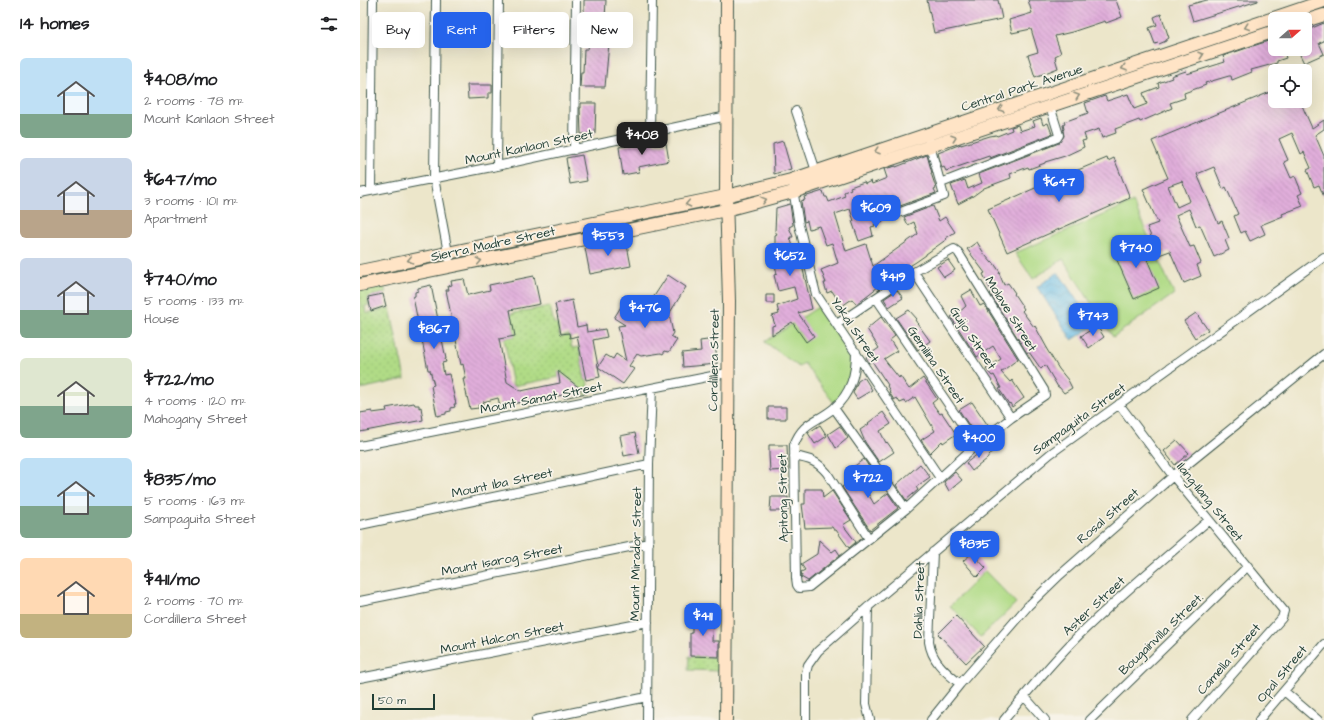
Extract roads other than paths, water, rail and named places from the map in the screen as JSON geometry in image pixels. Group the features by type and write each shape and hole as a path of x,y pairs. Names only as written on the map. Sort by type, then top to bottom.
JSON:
{"street":[{"path":"371,191 373,0"},
{"path":"436,0 434,178 451,266"},
{"path":"497,166 499,0"},
{"path":"574,150 576,0"},
{"path":"650,133 652,0"},
{"name":"Cordillera Street","path":"726,720 727,373 729,301 726,210 727,0"},
{"name":"Central Park Avenue","path":"1292,12 1324,1"},
{"path":"1312,18 1324,14"},
{"name":"Central Park Avenue","path":"726,210 793,192 1050,106 1268,21"},
{"name":"Central Park Avenue","path":"726,196 791,180 926,134 1161,62 1268,33"},
{"path":"941,183 1057,138 1059,135 1050,106"},
{"path":"796,111 816,172"},
{"name":"Mount Kanlaon Street","path":"360,193 574,150 726,116"},
{"path":"898,213 944,196 926,134"},
{"name":"Yakal Street","path":"791,180 799,226 816,294 940,478"},
{"name":"Sierra Madre Street","path":"360,271 726,196"},
{"name":"Sierra Madre Street","path":"360,285 726,210"},
{"name":"Molave Street","path":"914,272 954,249 958,252 1044,390 1045,395 1012,418"},
{"name":"Sampaguita Street","path":"806,720 806,677 808,665 818,651 1050,454 1324,257"},
{"path":"837,324 914,272"},
{"name":"Guijo Street","path":"914,272 1012,418"},
{"name":"Gemilina Street","path":"876,298 976,445"},
{"name":"Apitong Street","path":"856,352 856,364 852,385 834,408 804,428 798,434 794,445 797,585 800,588 809,587 869,539"},
{"name":"Rosal Street","path":"931,720 960,684 1042,592 1060,575 1173,476 1324,354"},
{"name":"Mount Samat Street","path":"360,446 727,373"},
{"name":"Mount Mirador Street","path":"647,720 649,464 652,388"},
{"name":"Ilang-Ilang Street","path":"1119,404 1173,476 1283,608 1284,613"},
{"path":"834,408 906,509"},
{"path":"794,456 807,458 819,464 827,473 869,539 906,509 976,445 1012,418"},
{"name":"Mount Iba Street","path":"360,525 649,464"},
{"name":"Aster Street","path":"1004,720 1061,654 1099,616 1209,520"},
{"name":"Mount Isarog Street","path":"360,601 649,543"},
{"name":"Dahlia Street","path":"933,552 929,642 930,650 938,665 960,684"},
{"name":"Bougainvilla Street.","path":"1090,720 1248,566"},
{"path":"868,607 866,704 870,720"},
{"name":"Camella Street","path":"1192,720 1284,613"},
{"name":"Mount Halcon Street","path":"360,678 648,622"},
{"name":"Opal Street","path":"1259,720 1324,644"},
{"path":"1284,691 1318,720"},
{"path":"1024,696 1045,720"},
{"path":"536,720 647,697"}],"water":[{"path":"1058,272 1094,326 1072,340 1037,287"}]}
